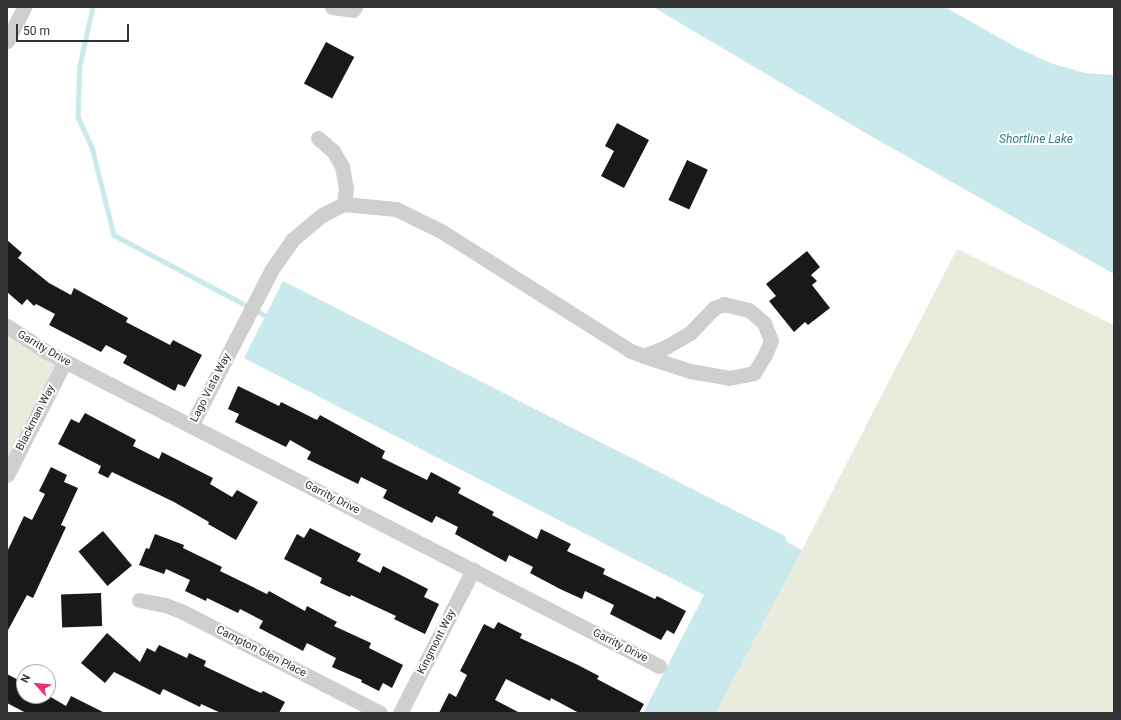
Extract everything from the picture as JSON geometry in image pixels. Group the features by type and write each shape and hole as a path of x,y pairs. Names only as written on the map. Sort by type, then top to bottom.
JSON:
{"street":[{"path":"7,41 24,7"},
{"path":"332,7 353,10 355,7"},
{"path":"318,138 333,151 342,166 346,188 344,204 396,209 441,231 631,351 644,356 690,371 730,378 754,373 765,355 771,341 764,323 749,310 724,304 714,308 685,336 666,347 644,356"},
{"name":"Lago Vista Way","path":"191,426 272,269 292,240 322,215 344,204"},
{"name":"Garrity Drive","path":"7,326 21,336 65,361 659,666"},
{"name":"Blackman Way","path":"7,475 65,361"},
{"name":"Kingmont Way","path":"400,713 473,570"},
{"name":"Campton Glen Place","path":"139,600 165,605 183,612 380,713"}],"shaded area":[{"path":"957,249 1114,325 1114,713 716,713 802,550"},
{"path":"7,334 65,361 7,475"}],"water":[{"name":"Shortline Lake","path":"653,7 945,7 1014,46 1050,63 1085,73 1114,75 1114,274 869,135"},
{"path":"283,281 785,536 787,542 802,550 716,713 643,713 704,595 244,358"}],"building":[{"path":"326,42 354,57 332,99 304,83"},
{"path":"617,123 649,140 624,188 601,176 614,151 605,146"},
{"path":"687,160 708,170 689,210 668,200"},
{"path":"7,240 22,253 18,258 49,283 71,295 74,288 128,318 126,322 170,345 173,340 202,355 185,387 178,384 175,391 123,363 127,356 106,345 101,352 49,325 55,314 36,304 34,306 27,299 22,305 7,292"},
{"path":"807,251 820,267 811,275 817,281 812,285 830,308 808,325 805,322 794,332 769,301 776,296 766,284"},
{"path":"238,386 279,406 281,402 317,420 320,415 385,451 382,458 427,480 431,472 461,488 458,493 494,512 492,515 537,539 541,529 571,544 567,551 605,569 603,574 655,599 657,596 686,611 674,634 667,630 661,640 610,614 614,605 585,591 582,599 560,589 530,573 533,567 509,555 506,562 455,534 458,527 436,516 432,523 383,498 387,490 361,477 358,484 307,459 311,452 290,440 286,447 235,422 239,414 228,409"},
{"path":"85,413 136,440 133,446 159,459 162,452 213,478 210,484 232,497 237,490 258,502 236,540 208,524 209,522 174,502 112,472 108,478 98,473 101,466 58,444 71,419 79,423"},
{"path":"51,467 67,475 64,482 78,488 61,525 66,527 33,598 27,595 7,632 7,552 24,516 32,520 45,494 39,491"},
{"path":"310,528 361,554 357,561 380,573 383,566 428,589 424,597 439,604 425,634 394,619 396,616 351,595 350,597 320,583 322,578 284,559 297,534 304,538"},
{"path":"103,531 132,565 107,586 78,552"},
{"path":"155,534 184,545 183,548 222,567 220,571 267,594 269,591 305,611 307,606 337,622 334,626 371,643 369,648 403,665 392,688 383,683 379,691 361,682 362,680 332,667 336,658 307,643 303,651 259,628 263,621 240,609 238,613 207,598 206,601 185,591 190,580 166,569 164,574 139,565 146,548 149,549"},
{"path":"101,593 102,626 62,627 61,594"},
{"path":"498,622 522,634 520,638 599,676 597,679 644,704 639,713 579,713 551,698 550,701 506,679 495,700 520,713 439,713 449,693 456,697 467,675 460,671 484,624 494,629"},
{"path":"107,633 140,662 147,648 155,652 159,645 187,658 189,653 206,661 204,666 261,693 263,691 285,702 279,713 221,713 201,704 200,707 163,689 160,695 114,672 105,683 81,663"},
{"path":"7,674 16,679 16,704 56,704 56,700 66,706 71,696 105,713 26,713 7,703"}],"waterway":[{"path":"93,7 80,65 78,117 92,147 114,235 270,318"}]}
